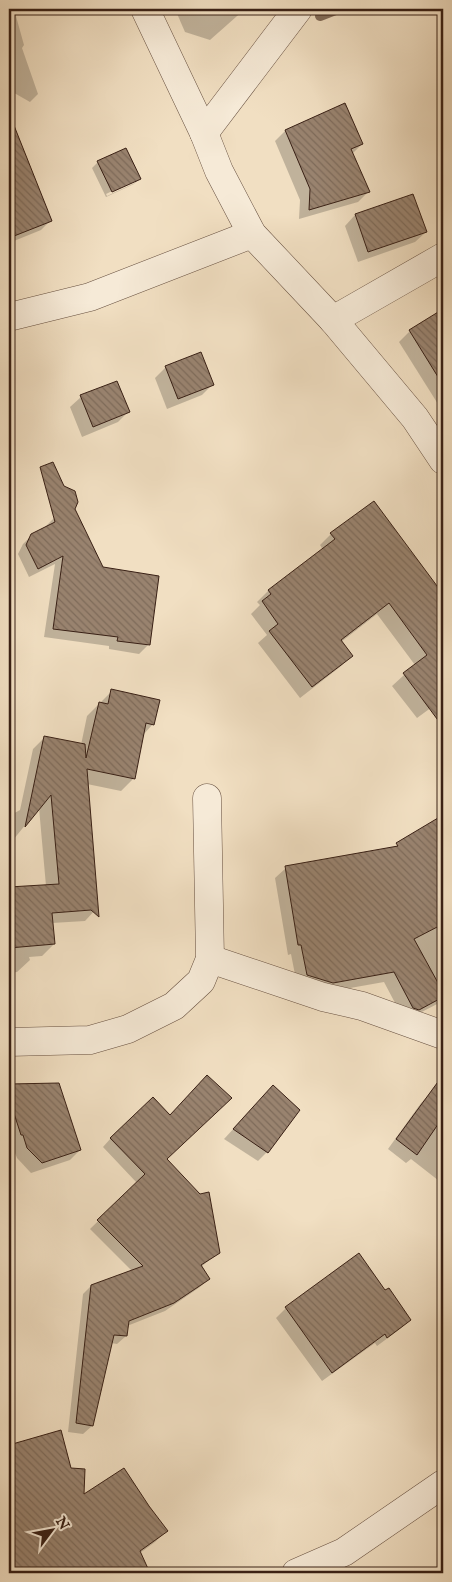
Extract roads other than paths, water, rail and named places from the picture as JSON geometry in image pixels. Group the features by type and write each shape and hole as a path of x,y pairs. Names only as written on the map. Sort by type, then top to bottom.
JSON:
{"street":[{"path":"145,9 204,133 219,170 252,234 333,320 415,418 443,460"},
{"path":"204,133 298,9"},
{"path":"9,317 90,297 252,234"},
{"path":"333,320 443,258"},
{"path":"9,1042 90,1040 128,1029 174,1006 201,981 210,959 207,798"},
{"path":"210,959 314,994 362,1006 443,1035"},
{"path":"296,1573 344,1552 443,1484"}],"waterway":[{"path":"320,16 338,9"}]}
